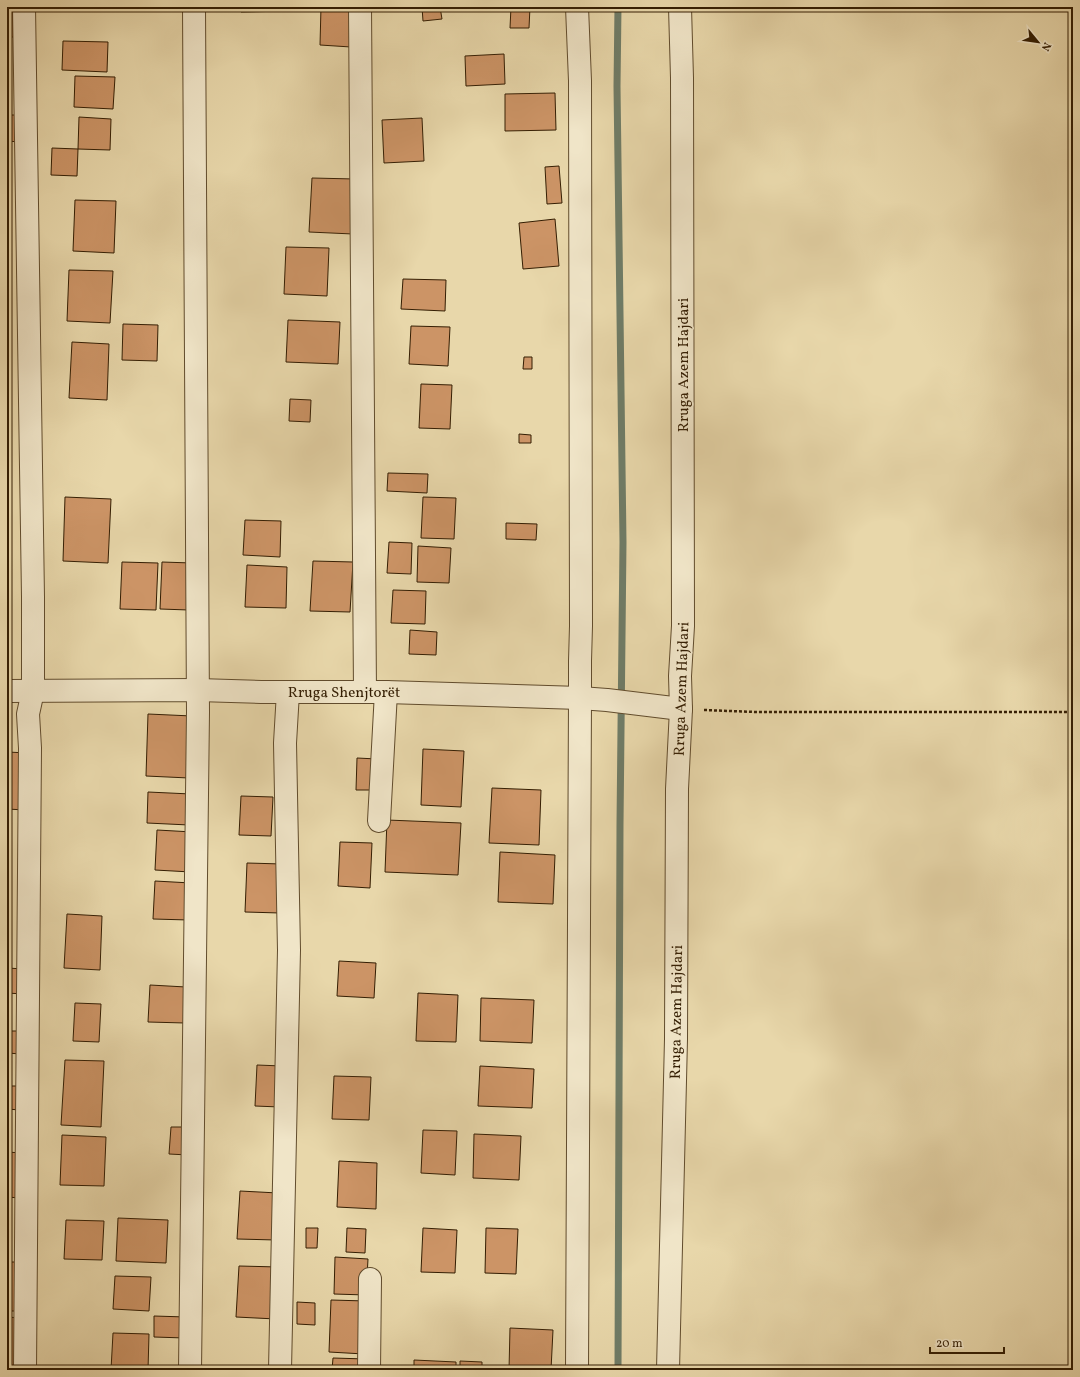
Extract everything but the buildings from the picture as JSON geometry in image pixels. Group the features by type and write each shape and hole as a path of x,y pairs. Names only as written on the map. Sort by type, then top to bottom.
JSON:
{"street":[{"path":"24,7 32,573 32,691 28,714 30,748 25,1370"},
{"path":"190,1370 198,690 194,7"},
{"path":"360,7 379,821"},
{"path":"577,7 580,81 580,698 577,1370"},
{"name":"Rruga Azem Hajdari","path":"668,1370 676,1039 677,789 683,626 682,102 680,7"},
{"name":"Rruga Shenjtorët","path":"7,691 198,690 376,692 580,698 681,709"},
{"path":"280,1370 289,950 284,743 288,692"},
{"path":"369,1370 370,1280"}],"path":[{"path":"681,709 756,712 1073,712"}],"waterway":[{"path":"618,7 617,86 623,542 620,824 618,1370"}]}
